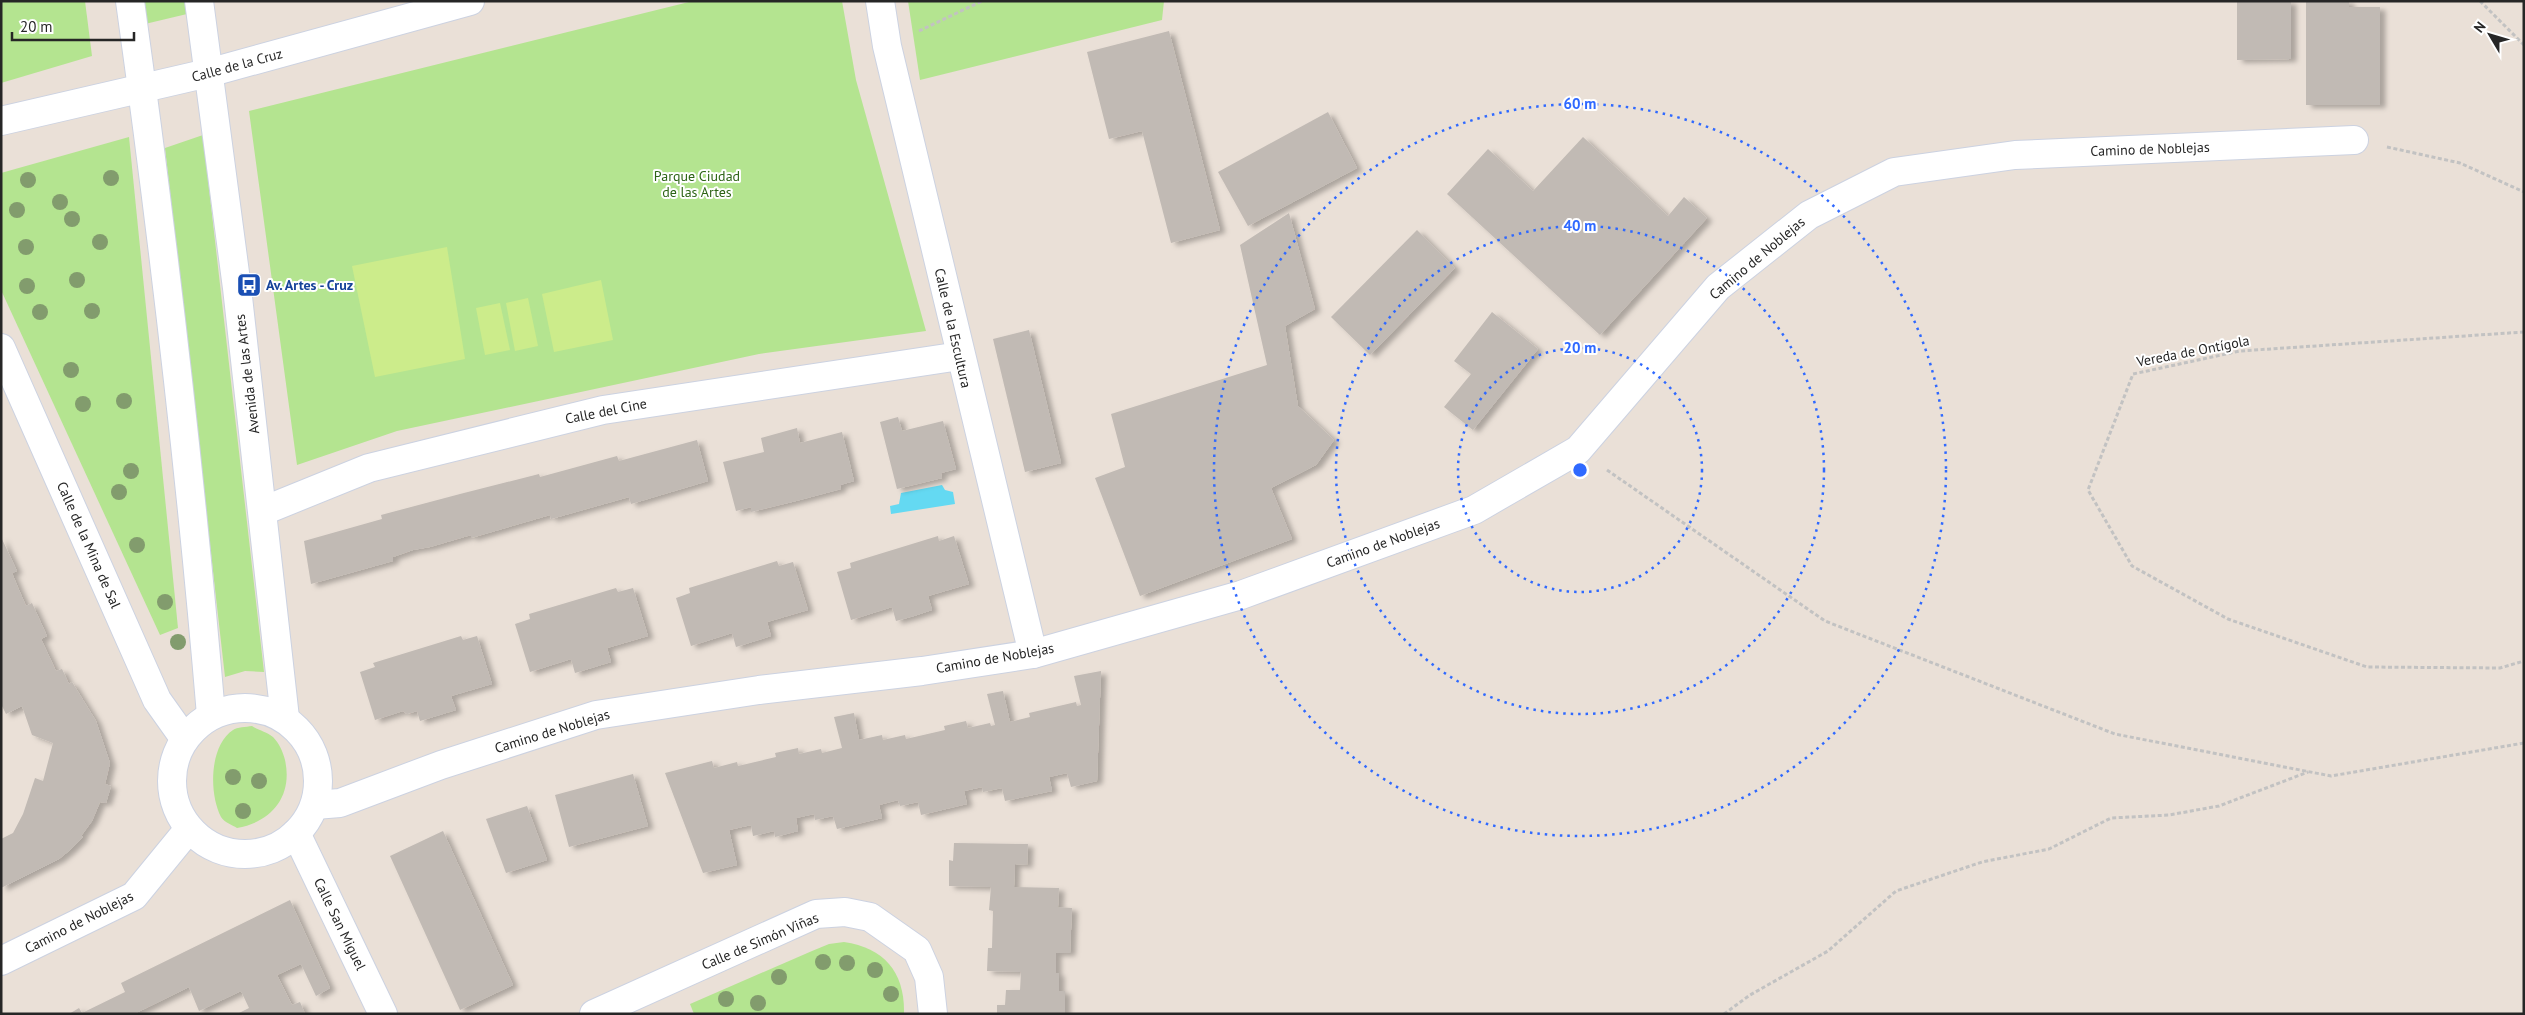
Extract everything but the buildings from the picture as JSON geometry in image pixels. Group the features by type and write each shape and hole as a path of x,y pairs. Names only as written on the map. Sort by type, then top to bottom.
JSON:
{"street":[{"path":"130,1 149,135 201,600 211,715"},
{"name":"Avenida de las Artes","path":"199,1 238,288 285,718"},
{"name":"Calle de la Cruz","path":"1,121 208,73 470,1"},
{"name":"Calle de la Escultura","path":"880,1 887,46 1032,654"},
{"name":"Camino de Noblejas","path":"315,804 340,803 441,766 596,715 759,690 922,671 1032,654 1241,595 1474,510 1578,450 1718,287 1809,215 1894,172 2015,155 2354,140"},
{"name":"Calle de la Mina de Sal","path":"1,348 157,700 184,738"},
{"name":"Calle del Cine","path":"263,511 369,468 603,410 960,356"},
{"path":"236,708 261,709 285,718 303,735 314,756 319,781 315,804 308,820 296,833 277,848 254,855 230,854 207,845 188,830 176,809 171,785 173,761 184,738 196,725 211,715 236,708"},
{"name":"Camino de Noblejas","path":"1,961 134,896 188,830"},
{"name":"Calle San Miguel","path":"296,833 382,1014"},
{"name":"Calle de Simón Viñas","path":"594,1014 816,914 845,912 870,917 916,950 929,977 933,1014"}],"path":[{"path":"887,46 982,1"},
{"path":"2480,1 2524,45"},
{"path":"2354,140 2460,163 2524,192"},
{"name":"Vereda de Ontígola","path":"2524,332 2240,351 2133,374 2088,490 2132,566 2228,619 2367,667 2500,668 2524,661"},
{"path":"1578,450 1825,621 2115,734 2331,776 2524,743"},
{"path":"1724,1014 1750,995 1828,951 1896,891 1982,862 2049,849 2111,818 2169,815 2219,806 2309,772"}],"green space":[{"path":"1,1 85,1 92,56 1,83"},
{"path":"142,1 185,1 187,14 145,24"},
{"name":"Parque Ciudad de las Artes","path":"693,1 842,1 856,80 926,331 759,354 397,431 297,465 249,111"},
{"path":"908,1 1164,1 1162,20 920,80"},
{"path":"203,135 264,672 245,671 225,677 165,148"},
{"path":"129,137 178,628 160,635 1,290 1,173"},
{"path":"447,247 465,359 375,377 352,266"},
{"path":"601,280 613,340 554,352 542,294"},
{"path":"528,298 538,346 515,351 506,303"},
{"path":"500,303 510,350 485,355 476,308"},
{"path":"252,726 271,735 279,745 285,760 286,785 283,796 270,813 249,825 237,828 221,817 217,807 213,784 215,758 225,737 233,730"},
{"path":"844,942 871,950 890,965 901,986 904,1014 694,1014 690,1004 829,944"}],"water":[{"path":"942,485 945,490 953,492 955,504 891,514 890,506 899,504 901,493"}],"place":[{"name":"Av. Artes - Cruz","path":"249,285"}]}
